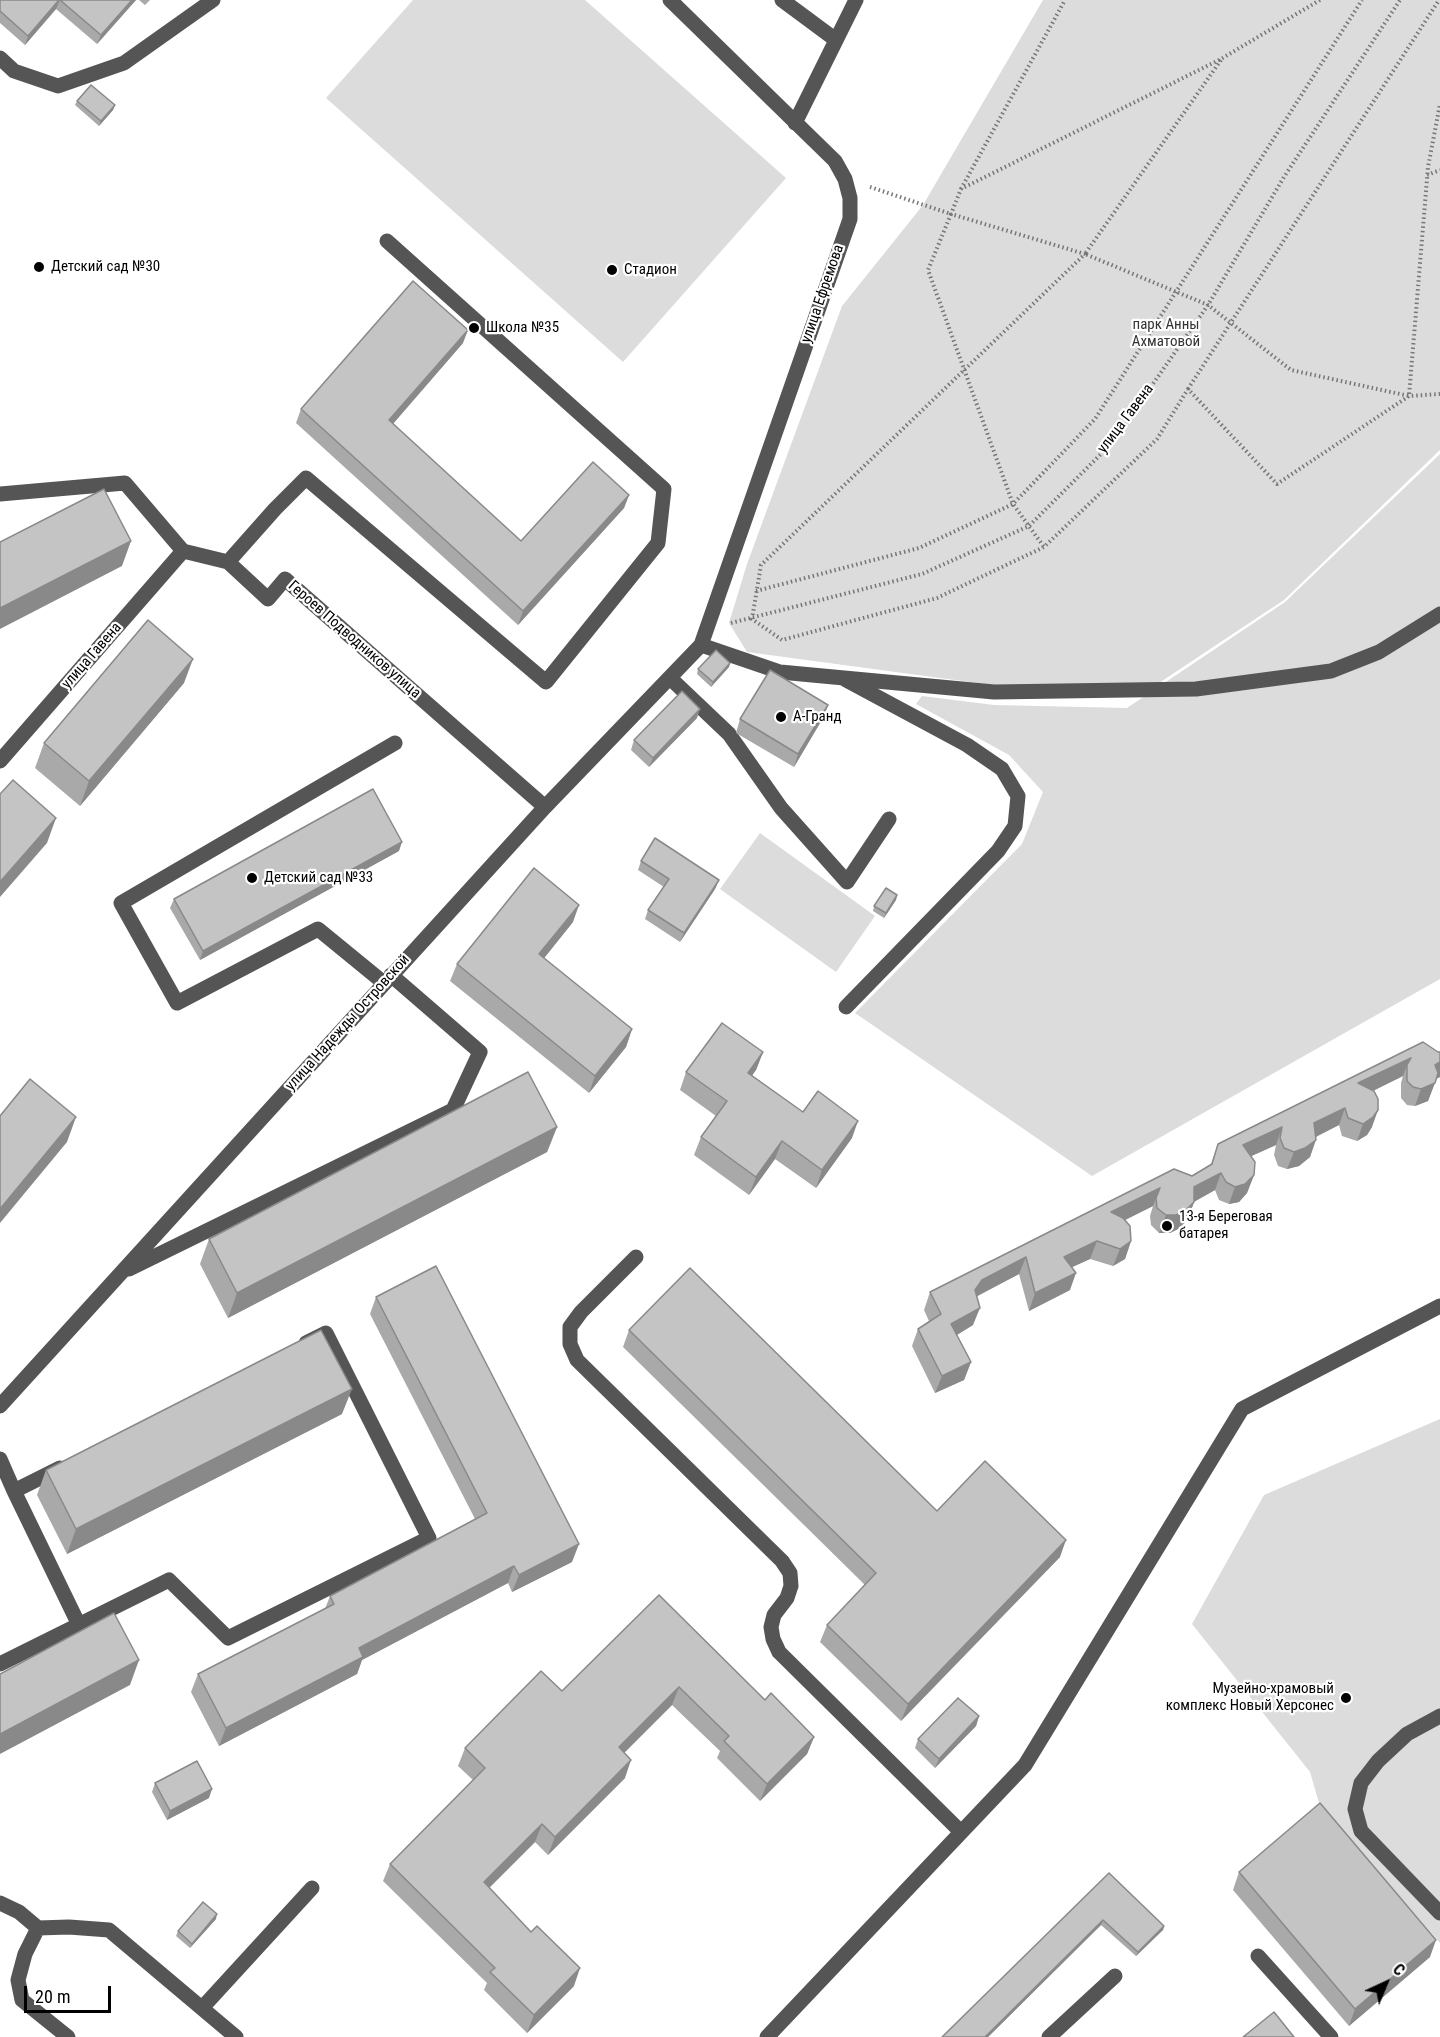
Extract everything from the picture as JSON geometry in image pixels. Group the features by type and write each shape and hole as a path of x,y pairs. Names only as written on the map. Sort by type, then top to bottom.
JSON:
{"street":[{"path":"0,58 14,70 58,86 124,63 213,0"},
{"name":"улица Ефремова","path":"670,0 835,161 845,179 850,198 850,219 701,645"},
{"path":"782,0 836,40"},
{"path":"795,123 856,0"},
{"path":"228,562 306,478 546,682 658,543 664,489 387,241"},
{"path":"0,494 125,483 183,551"},
{"name":"Героев Подводников улица","path":"183,551 228,562 268,599 285,579 545,807"},
{"name":"улица Гавена","path":"0,761 183,551"},
{"path":"701,645 780,672 994,692 1196,689 1331,670 1379,652 1440,614"},
{"name":"улица Надежды Островской","path":"0,1406 545,807 701,645"},
{"path":"840,677 967,745 1002,769 1018,796 1015,826 998,851 846,1007"},
{"path":"670,678 729,734 781,808 847,882 889,819"},
{"path":"121,1273 453,1110 480,1052 388,979 318,929 177,1003 122,903 396,742"},
{"path":"636,1257 581,1312 570,1327 570,1344 577,1360 782,1561 790,1573 791,1586 787,1598 774,1615 771,1627 779,1652 961,1832"},
{"path":"767,2037 1025,1765 1242,1409 1440,1306"},
{"path":"0,1664 169,1580 228,1638 429,1538 326,1333 295,1348"},
{"path":"0,1459 79,1625"},
{"path":"14,1491 77,1459"},
{"path":"1440,1716 1407,1734 1378,1761 1361,1783 1355,1809 1361,1832 1440,1913"},
{"path":"202,2008 312,1888"},
{"path":"0,1903 19,1912 38,1928 69,1927 109,1930 236,2037"},
{"path":"38,1928 25,1953 18,1980 22,2000 68,2037"},
{"path":"1258,1956 1331,2037"},
{"path":"1050,2037 1115,1976"}],"path":[{"path":"1044,547 1013,504 928,270 961,189 1065,0"},
{"path":"961,189 1221,59 1320,0"},
{"path":"756,591 919,548 1013,504 1095,419 1362,0"},
{"name":"улица Гавена","path":"707,627 752,619 922,574 1029,526 1111,444 1208,305 1284,177 1400,0"},
{"path":"1221,59 1085,254 761,565 752,619 782,640 938,598 1044,547 1156,439 1438,0"},
{"path":"1409,396 1427,175 1440,104"},
{"path":"1427,175 1440,170"},
{"path":"845,179 1085,254 1208,305 1291,370 1409,396 1440,394"},
{"path":"1188,389 1277,484 1409,396"}],"green space":[{"name":"Стадион","path":"413,0 585,0 786,178 623,362 326,98"},
{"name":"парк Анны Ахматовой","path":"1043,0 1440,0 1440,450 1284,600 1156,685 992,685 747,652 729,623 747,564 842,306 923,205"},
{"path":"1440,454 1440,979 1092,1176 855,1013 1022,844 1043,792 1009,755 916,704 922,696 994,705 1127,708 1285,602"},
{"path":"760,833 875,916 836,972 720,889"},
{"name":"Музейно-храмовый комплекс Новый Херсонес","path":"1440,1419 1440,1943 1319,1803 1310,1772 1192,1624 1264,1495"}],"building":[{"path":"0,0 59,0 28,36 0,11"},
{"path":"60,0 132,0 101,35"},
{"path":"91,85 115,105 101,121 77,101"},
{"path":"413,281 468,330 389,420 521,541 593,462 629,495 523,611 301,409"},
{"path":"104,489 131,541 0,608 0,542"},
{"path":"148,620 193,659 89,781 44,743"},
{"path":"716,650 730,663 713,682 698,669"},
{"path":"770,670 828,705 798,754 740,719"},
{"path":"682,691 700,709 653,758 634,740"},
{"path":"13,780 56,818 0,882 0,794"},
{"path":"373,789 402,842 203,951 174,899"},
{"path":"655,838 719,880 684,933 648,910 669,879 641,861"},
{"path":"534,868 579,905 539,954 632,1029 595,1076 457,964"},
{"path":"886,888 897,895 886,913 874,906"},
{"path":"722,1023 763,1052 748,1073 803,1112 818,1091 858,1121 822,1170 782,1141 756,1177 701,1137 727,1101 686,1072"},
{"path":"1423,1042 1440,1052 1440,1062 1435,1065 1438,1073 1435,1083 1421,1089 1413,1087 1407,1081 1407,1065 1411,1058 1358,1083 1374,1091 1378,1099 1378,1110 1363,1124 1348,1118 1345,1108 1314,1123 1316,1140 1294,1152 1284,1148 1280,1138 1282,1127 1243,1145 1255,1162 1254,1175 1245,1184 1235,1187 1226,1182 1221,1173 1194,1187 1194,1202 1186,1210 1176,1215 1166,1215 1157,1208 1156,1198 1160,1188 1111,1212 1123,1218 1130,1226 1131,1241 1120,1249 1097,1241 1064,1257 1076,1273 1035,1293 1026,1257 982,1280 975,1290 980,1308 951,1324 971,1362 942,1376 918,1329 941,1314 930,1292 1174,1169 1192,1176 1212,1164 1218,1144"},
{"path":"528,1072 557,1127 237,1293 209,1239"},
{"path":"30,1079 76,1117 0,1209 0,1116"},
{"path":"436,1266 579,1544 519,1575 514,1566 359,1648 363,1657 226,1728 198,1674 334,1604 330,1596 487,1513 376,1297"},
{"path":"690,1268 937,1511 985,1461 1066,1540 908,1704 827,1625 876,1573 629,1330"},
{"path":"321,1330 352,1389 76,1529 46,1470"},
{"path":"659,1595 765,1700 771,1693 814,1737 767,1784 724,1741 729,1736 679,1687 619,1747 631,1760 555,1837 542,1824 484,1882 531,1932 537,1926 580,1968 534,2015 490,1972 495,1968 390,1864 485,1768 465,1748 541,1671 562,1691"},
{"path":"114,1613 139,1660 0,1734 0,1674"},
{"path":"958,1698 979,1716 939,1759 918,1739"},
{"path":"197,1761 212,1789 170,1811 155,1783"},
{"path":"1320,1803 1436,1940 1355,2009 1239,1872"},
{"path":"1109,1873 1164,1926 1138,1952 1103,1920 985,2037 942,2037"},
{"path":"203,1902 217,1914 192,1944 178,1931"},
{"path":"1274,2012 1294,2037 1243,2037"}],"place":[{"name":"Детский сад №30","path":"39,267"},
{"name":"Стадион","path":"612,270"},
{"name":"Школа №35","path":"474,328"},
{"name":"А-Гранд","path":"781,717"},
{"name":"Детский сад №33","path":"252,878"},
{"name":"13-я Береговая батарея","path":"1167,1226"},
{"name":"Музейно-храмовый комплекс Новый Херсонес","path":"1346,1698"}]}
